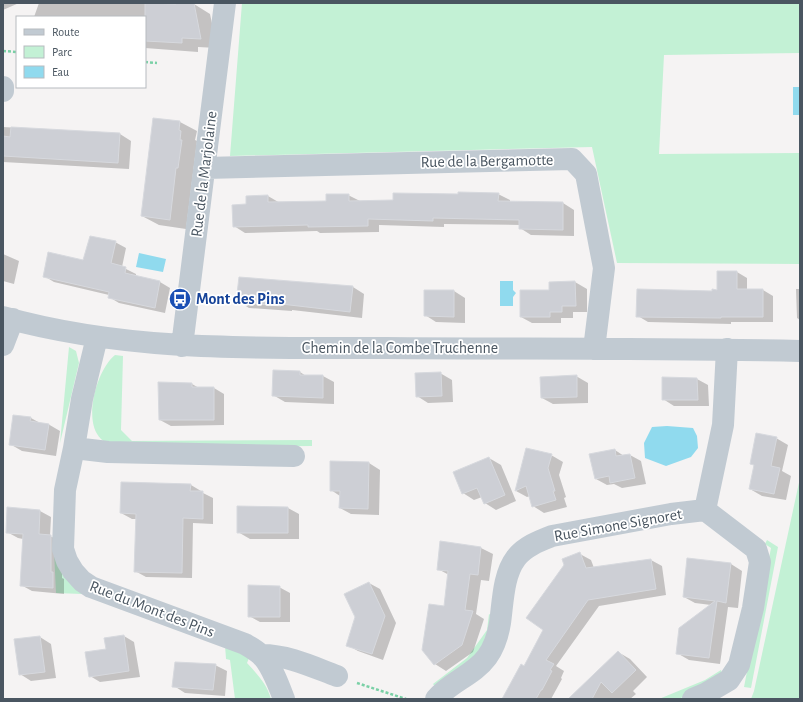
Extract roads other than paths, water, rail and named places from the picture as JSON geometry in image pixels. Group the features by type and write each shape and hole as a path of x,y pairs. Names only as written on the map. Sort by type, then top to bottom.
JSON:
{"street":[{"name":"Rue de la Marjolaine","path":"182,346 225,3"},
{"name":"Rue de la Bergamotte","path":"205,168 572,160 586,174 604,268 594,349"},
{"path":"3,345 8,318"},
{"name":"Chemin de la Combe Truchenne","path":"8,318 72,333 182,346 299,348 800,350"},
{"name":"Rue du Mont des Pins","path":"97,337 82,399 65,490 63,549 67,561 82,581 92,587 245,644 262,655 274,674 284,699"},
{"name":"Rue Simone Signoret","path":"705,510 723,425 727,349"},
{"path":"74,448 108,452 294,456"},
{"name":"Rue Simone Signoret","path":"436,699 476,668 487,657 494,646 498,632 506,579 516,557 527,548 552,536 671,514 705,510 756,549 760,562 753,608 740,665 729,680 693,699"},
{"name":"Rue du Mont des Pins","path":"262,655 274,655 292,659 337,676"}],"water":[{"path":"793,87 800,87 800,115 793,115"},
{"path":"139,253 166,259 163,272 136,267"},
{"path":"500,281 513,281 513,290 516,293 513,297 513,306 500,306"},
{"path":"667,426 693,428 697,436 698,448 691,457 666,466 645,458 644,443 652,427"}],"place":[{"name":"Mont des Pins","path":"180,299"}]}
